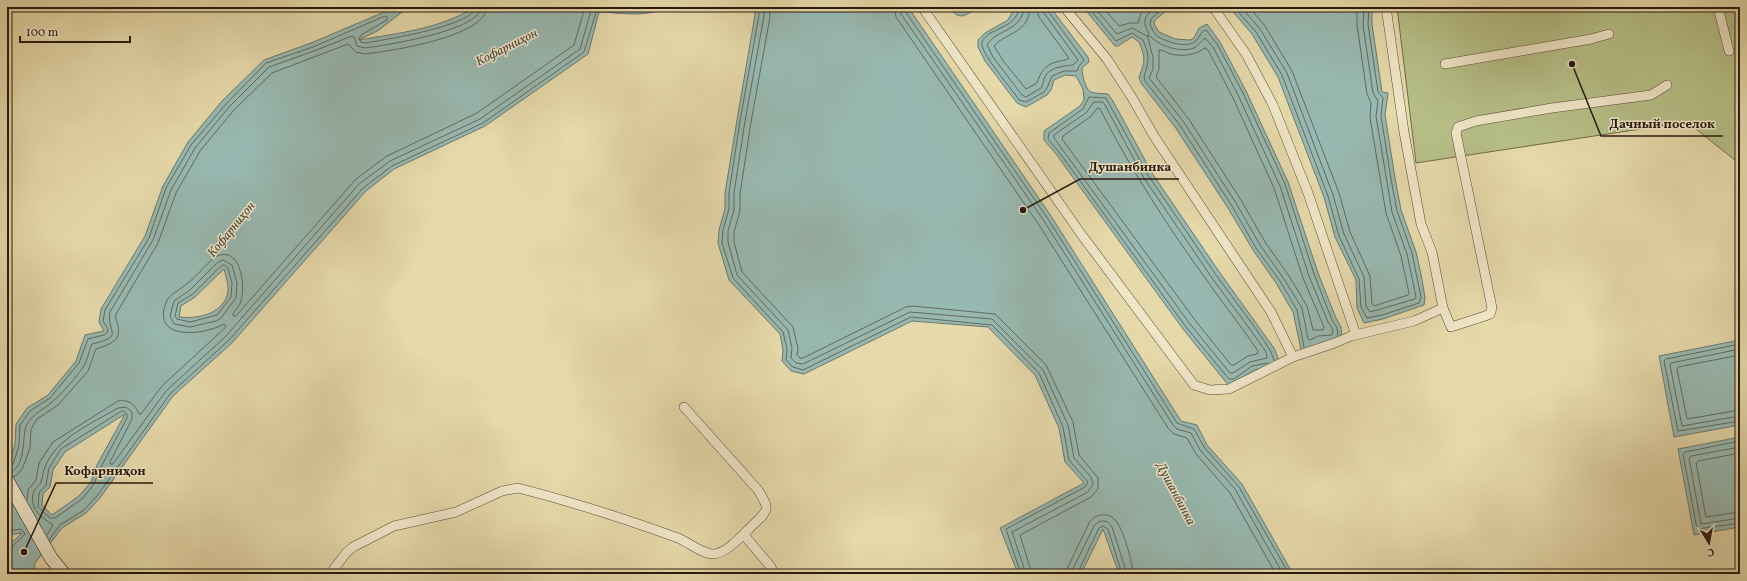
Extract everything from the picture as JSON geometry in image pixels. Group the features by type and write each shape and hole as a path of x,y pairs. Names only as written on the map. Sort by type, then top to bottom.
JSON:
{"main road":[{"path":"7,480 52,558 64,574"}],"street":[{"path":"922,7 1081,234 1194,385 1210,390 1229,388 1292,357 1356,335 1414,321 1443,308"},
{"path":"1064,7 1107,59 1131,96 1154,136 1271,312 1292,357"},
{"path":"1213,7 1246,54 1273,105 1308,193 1356,335"},
{"path":"1386,7 1404,132 1421,224 1432,252 1443,308 1451,327 1490,314 1492,308 1456,133 1458,127 1476,121 1552,108 1651,95 1668,85"},
{"path":"1718,7 1729,52"},
{"path":"1445,64 1590,39 1609,34"},
{"path":"330,574 346,553 353,547 394,526 456,512 502,491 518,488 627,519 681,539 710,554 719,553 744,535 765,514 766,503 758,490 684,407"},
{"path":"744,535 771,567 774,574"}],"green space":[{"path":"1397,7 1740,7 1740,164 1687,122 1416,163"}],"water":[{"path":"396,7 413,7 406,9 379,30 359,40 419,29 448,20 475,7 668,7 651,13 642,14 599,12 588,54 485,126 394,169 366,191 232,343 173,396 100,498 86,513 62,528 35,563 34,574 7,574 7,547 22,533 7,535 7,467 15,445 16,424 27,408 48,395 76,361 85,335 104,331 99,322 101,309 145,236 163,186 188,142 222,101 264,60 311,43","holes":["224,269 228,293 224,302 219,308 213,312 200,316 179,317 181,306 195,297","125,414 97,465 91,482 79,496 52,515 42,505 43,494 50,487 53,470 65,452"]},
{"path":"754,7 908,7 1051,216 1181,421 1197,425 1207,445 1242,484 1293,574 1119,574 1103,529 1081,574 1018,574 1000,528 1084,483 1065,462 1059,428 1035,375 988,327 912,321 804,374 791,371 782,361 783,350 780,334 729,280 718,243 719,230 725,209 725,193 755,15"},
{"path":"950,7 979,7 963,16 960,16 953,12"},
{"path":"1015,7 1050,7 1088,57 1089,62 1082,68 1083,77 1087,88 1093,93 1108,94 1113,101 1152,173 1220,273 1274,348 1278,358 1278,364 1275,366 1254,370 1229,386 1183,329 1056,154 1044,140 1044,131 1080,106 1084,100 1083,89 1076,76 1065,75 1054,80 1051,90 1047,95 1026,107 1017,103 985,61 978,47 978,40 985,33 1008,20"},
{"path":"1083,7 1171,7 1155,20 1154,24 1159,32 1175,39 1190,40 1194,38 1199,28 1207,24 1220,42 1246,91 1288,182 1318,273 1341,327 1342,338 1302,354 1293,312 1276,283 1253,250 1228,208 1175,127 1141,83 1139,77 1144,60 1139,42 1132,37 1118,46 1115,46"},
{"path":"1229,7 1372,7 1372,24 1382,92 1388,93 1385,115 1395,178 1401,210 1416,252 1425,297 1424,305 1383,319 1364,323 1357,308 1356,280 1335,237 1324,197 1278,77 1252,34"},
{"path":"1740,340 1740,425 1674,437 1659,356"},
{"path":"1740,437 1740,527 1694,535 1678,449"}],"place":[{"name":"Дачный поселок","path":"1572,64"},
{"name":"Душанбинка","path":"1023,210"},
{"name":"Кофарниҳон","path":"24,552"}]}
